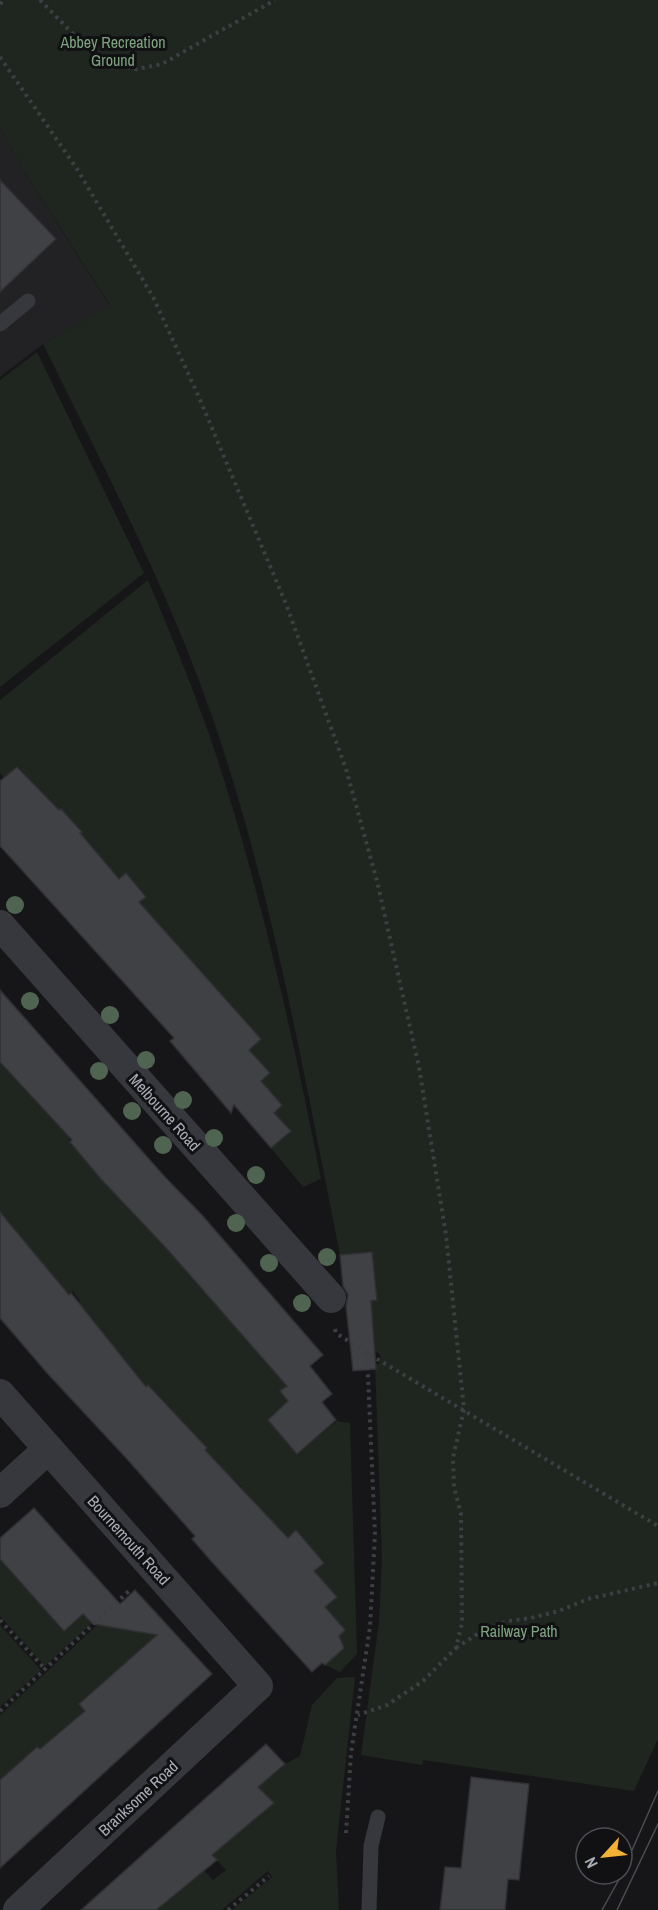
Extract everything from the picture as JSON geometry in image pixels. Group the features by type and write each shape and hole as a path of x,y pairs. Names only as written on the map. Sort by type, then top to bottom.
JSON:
{"street":[{"name":"Melbourne Road","path":"0,925 331,1298"},
{"name":"Bournemouth Road","path":"0,1395 258,1686"},
{"path":"0,1493 48,1449"},
{"name":"Branksome Road","path":"18,1910 258,1686"}],"lane":[{"path":"0,324 28,301"},
{"path":"369,1910 371,1846 378,1817"}],"path":[{"path":"0,4 5,0"},
{"path":"40,0 79,40 107,63 137,69 162,64 274,0"},
{"path":"0,57 77,169 153,297 198,395 286,604 346,769 377,881 419,1067 446,1235 464,1409 453,1458 454,1486 461,1514 462,1623 456,1648"},
{"path":"331,1298 336,1333 658,1526"},
{"path":"346,1836 351,1753 370,1627 375,1534 368,1353"},
{"path":"0,1711 138,1583"},
{"path":"358,1715 387,1705 423,1681 456,1648 482,1631 508,1621 559,1611 588,1599 658,1583"},
{"path":"0,1620 45,1669"},
{"path":"228,1910 269,1876"}],"shaded area":[{"path":"0,127 23,170 110,306 43,344 0,377"}],"green space":[{"path":"0,0 658,0 658,1739 634,1791 423,1760 422,1765 361,1755 379,1622 382,1558 375,1363 378,1365 381,1359 380,1354 348,1336 373,1333 371,1300 377,1300 372,1252 340,1255 274,935 241,809 204,694 140,542 43,344 110,305 23,170 0,127"},
{"path":"37,352 144,573 0,687 0,380"},
{"path":"148,580 212,743 236,818 264,920 289,1024 321,1179 303,1187 271,1148 287,1134 288,1128 274,1113 282,1105 261,1081 270,1073 249,1050 261,1038 139,902 145,896 126,874 119,879 80,833 82,831 61,809 57,811 18,767 4,778 0,773 0,700"},
{"path":"0,1061 68,1136 70,1142 109,1188 168,1250 287,1386 281,1392 288,1401 268,1420 297,1453 337,1421 350,1423 357,1654 340,1672 325,1665 344,1648 339,1636 345,1630 325,1607 337,1596 322,1580 301,1596 294,1588 324,1562 296,1530 269,1556 278,1529 249,1497 231,1514 222,1505 242,1487 234,1479 222,1488 149,1385 138,1394 65,1313 80,1301 73,1291 68,1295 0,1220 4,1216 0,1212"},
{"path":"0,1559 23,1586 41,1570 64,1631 83,1614 92,1623 45,1666 0,1616"},
{"path":"135,1590 164,1620 155,1628 155,1640 79,1704 92,1719 52,1739 40,1749 36,1747 15,1766 26,1778 0,1795 0,1715"},
{"path":"0,1625 41,1670 0,1707"},
{"path":"355,1677 336,1851 339,1910 232,1910 272,1877 268,1871 222,1910 156,1910 202,1868 213,1880 226,1870 212,1855 274,1803 256,1784 269,1773 272,1776 285,1764 300,1756 312,1705 337,1678"}],"building":[{"path":"0,180 56,239 0,292"},
{"path":"17,767 82,832 80,833 119,879 126,873 146,897 139,902 261,1039 249,1050 270,1073 261,1081 282,1105 274,1113 291,1131 271,1148 234,1105 231,1113 170,1041 174,1038 0,846 0,781"},
{"path":"0,990 164,1176 202,1215 323,1355 310,1366 332,1394 322,1402 336,1420 297,1454 268,1420 288,1401 280,1391 287,1386 168,1250 101,1179 70,1142 72,1140 0,1062"},
{"path":"0,1212 69,1295 71,1293 146,1387 148,1385 207,1448 205,1450 288,1538 296,1530 324,1563 314,1571 337,1597 325,1607 345,1630 339,1636 344,1648 325,1665 322,1663 312,1672 211,1561 192,1539 195,1536 0,1318"},
{"path":"372,1252 377,1300 371,1301 376,1369 353,1371 346,1306 348,1295 343,1286 340,1255"},
{"path":"34,1508 120,1604 135,1590 212,1674 0,1868 0,1780 37,1747 40,1749 85,1711 79,1704 157,1635 93,1624 83,1614 64,1631 0,1559 0,1538"},
{"path":"266,1744 285,1764 258,1787 274,1803 212,1855 217,1860 156,1910 81,1910"},
{"path":"471,1777 529,1784 519,1880 508,1879 505,1910 440,1910 445,1867 461,1868"}],"tram line":[{"path":"634,1846 658,1791"},
{"path":"617,1910 658,1824"},
{"path":"602,1910 615,1886"}],"park label":[{"name":"Abbey Recreation Ground","path":"113,51"},
{"name":"Railway Path","path":"519,1631"}]}
